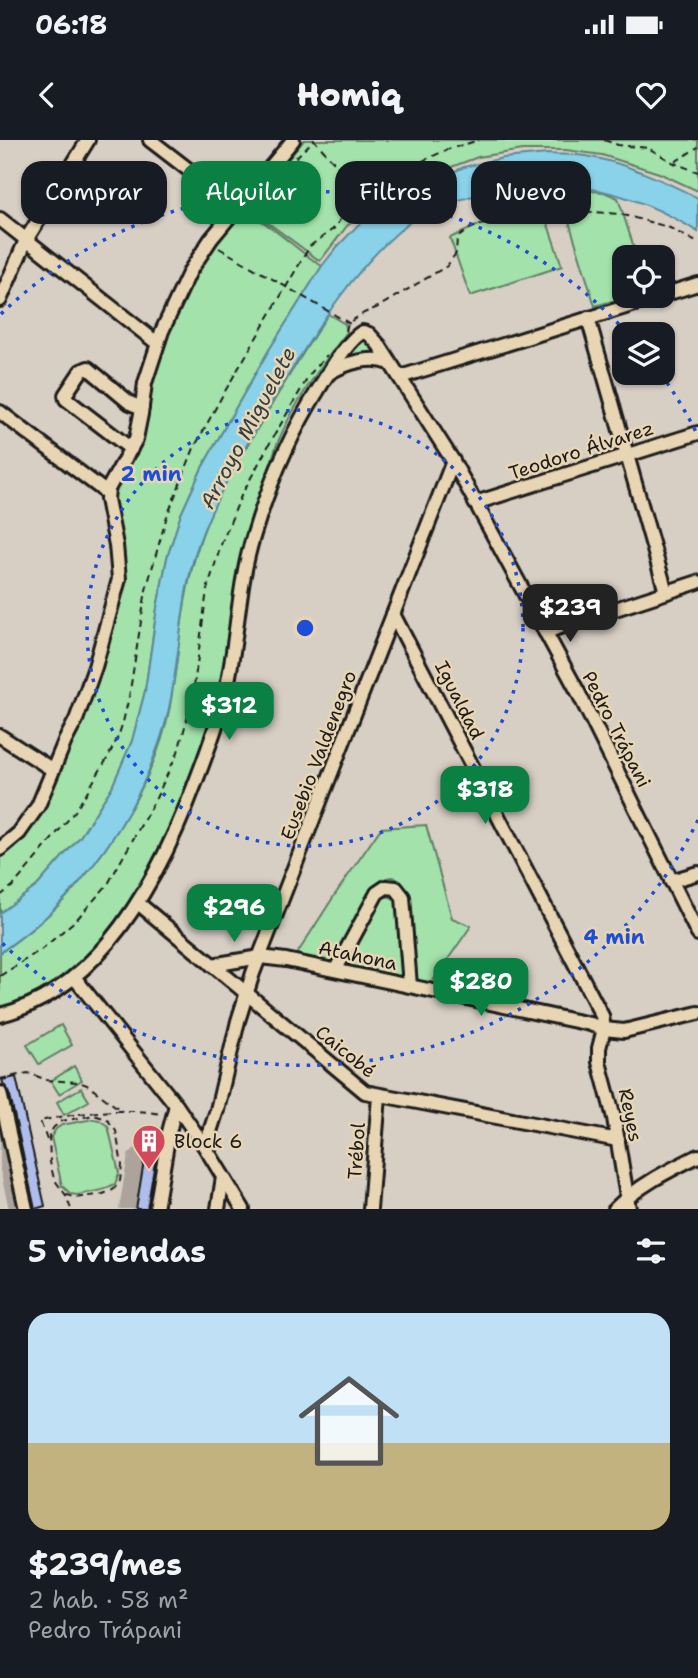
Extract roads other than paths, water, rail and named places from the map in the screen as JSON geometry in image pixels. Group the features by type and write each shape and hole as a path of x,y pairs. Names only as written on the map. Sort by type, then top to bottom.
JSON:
{"street":[{"path":"0,300 26,240 88,140"},
{"path":"150,140 181,164"},
{"path":"275,161 293,140"},
{"path":"0,219 157,343"},
{"path":"0,849 13,839 33,815 86,696 119,584 116,545 107,493 138,431 145,383 157,343 190,271 223,224"},
{"path":"675,291 698,284"},
{"path":"400,377 620,308"},
{"path":"588,318 666,592"},
{"name":"Pedro Trápani","path":"328,373 355,338 363,332 375,339 453,461 578,692 698,934"},
{"path":"0,1015 34,1003 74,977 98,954 138,903 180,822 213,737 228,685 246,565 262,507 284,452 328,373 375,359 390,363"},
{"path":"131,449 66,399 65,395 81,370 88,368 130,403 142,408"},
{"path":"0,412 107,493"},
{"name":"Teodoro Álvarez","path":"475,503 698,433"},
{"name":"Eusebio Valdenegro","path":"205,1147 253,972 453,461"},
{"path":"545,632 698,582"},
{"name":"Igualdad","path":"393,614 602,1016 604,1030"},
{"path":"0,736 53,770"},
{"path":"671,881 698,873"},
{"path":"336,969 377,893 386,887 396,887 403,897 410,986"},
{"name":"Caicobé","path":"138,903 365,1092 618,1140"},
{"name":"Atahona","path":"212,965 260,957 286,960 590,1024 604,1030 624,1031 698,1013"},
{"path":"74,977 205,1147 243,1209"},
{"name":"Reyes","path":"604,1030 599,1048 599,1062 614,1118 628,1203"},
{"path":"0,1093 26,1209"},
{"name":"Trébol","path":"370,1209 379,1096"},
{"path":"156,1209 174,1110"},
{"path":"615,1209 628,1203 648,1182 698,1156"},
{"path":"218,1209 223,1177"}],"water":[{"path":"548,154 581,155 630,168 698,198 698,232 644,204 591,189 591,161 490,161"},
{"path":"471,165 471,197 457,201 457,170"},
{"name":"Arroyo Miguelete","path":"408,224 370,260 335,304 275,397 215,504 199,542 188,583 165,724 140,789 119,828 80,882 38,924 0,953 0,913 37,886 80,837 112,787 132,741 145,691 167,558 181,514 202,468 269,350 322,266 358,225"}],"place":[{"name":"Block 6","path":"149,1171"}]}
